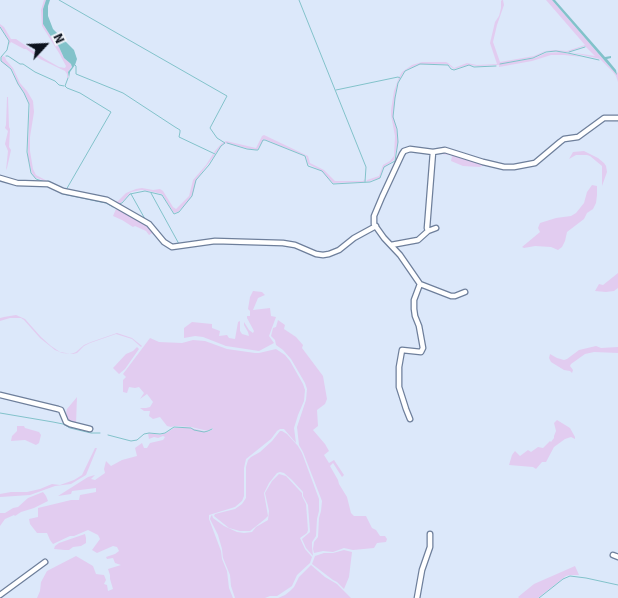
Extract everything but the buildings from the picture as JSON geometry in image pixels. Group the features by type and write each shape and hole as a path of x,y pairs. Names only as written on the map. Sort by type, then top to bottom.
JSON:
{"street":[{"path":"466,292 451,296 420,284 400,255 374,224 374,216 402,154 407,149 433,152 445,150 483,162 514,168 535,163 564,139 578,137 604,118 618,118"},
{"path":"428,231 426,228 433,152"},
{"path":"0,178 17,183 48,184 72,194 107,200 149,224 164,242 172,246 215,241 276,242 295,245 316,254 329,254 349,244 354,238 376,226"},
{"path":"391,245 418,240 428,231 436,228"},
{"path":"410,419 399,387 399,367 402,350 421,352 424,348 414,309 414,300 420,284"},
{"path":"0,395 61,410 66,422 90,429"},
{"path":"417,598 422,570 430,547 430,534"},
{"path":"0,595 45,562"}],"shaded area":[{"path":"44,0 46,0 43,9 43,24 59,47 64,58 72,66 68,72 68,78 65,71 40,59 26,49 11,42 9,45 9,40 0,26 0,24 4,27 11,39 16,39 45,59 59,67 65,68 66,66 59,53 42,26 41,10"},
{"path":"46,0 50,0 48,16 53,29 74,50 77,59 69,78 68,72 72,67 71,64 64,58 59,47 43,24 43,9"},
{"path":"502,0 504,5 493,42 500,62 534,56 545,51 555,50 567,51 585,45 546,0 552,0 616,74 618,72 618,82 616,76 600,59 569,52 595,56 585,46 568,52 546,51 535,57 499,64 535,58 546,53 561,52 582,57 551,55 532,61 499,67 499,65 478,66 468,65 454,69 447,64 417,65 403,73 396,90 393,115 398,142 394,160 383,168 380,178 366,182 379,176 383,165 394,156 395,136 391,110 394,91 402,72 412,65 422,62 446,62 454,68 467,63 477,65 497,64 490,43"},
{"path":"552,0 555,0 605,57 611,56 611,58 607,59 616,70 617,75"},
{"path":"2,56 5,57 13,68 20,83 33,101 34,112 30,151 36,175 64,190 101,197 115,202 126,193 136,189 160,189 176,209 189,196 193,180 213,154 215,155 196,180 190,199 178,212 174,213 162,194 141,190 131,192 121,203 117,204 107,200 64,191 34,177 28,159 30,105 13,71 2,62"},
{"path":"7,97 10,129 9,147 11,150 6,170 8,151 5,144 8,131 5,128"},
{"path":"264,135 308,156 310,163 324,170 335,181 363,181 365,179 364,182 333,183 322,171 308,164 306,156 264,139 257,150 227,143 223,144 215,154 214,152 226,141 256,148"},
{"path":"445,151 494,166 463,166 451,161 452,156 450,155 433,153"},
{"path":"584,151 598,158 606,166 607,172 602,186 602,166 590,156 576,155 569,159 573,152"},
{"path":"592,185 597,186 596,203 584,219 567,232 562,247 558,250 551,247 522,247 540,232 538,228 540,223 571,216 576,213 584,203 587,192"},
{"path":"116,209 148,226 154,232 149,235 146,231 135,226 133,227 113,216"},
{"path":"618,273 618,288 614,291 595,291 599,284 603,285"},
{"path":"253,291 262,292 265,295 258,298 253,310 270,308 271,316 276,317 269,336 274,343 259,351 226,346 203,337 184,338 184,328 192,322 212,324 212,328 220,331 219,336 227,335 229,338 235,339 238,322 240,321 240,331 242,334 249,336 244,322 253,333 254,331 247,316 250,316 248,309"},
{"path":"16,315 25,319 51,346 60,352 69,354 62,353 55,350 40,338 21,318 10,318 0,321 0,318"},
{"path":"278,320 285,325 284,329 296,337 303,345 302,348 323,376 327,399 325,404 317,410 318,426 313,430 329,451 324,455 329,463 334,460 344,475 342,477 333,463 330,466 347,497 351,513 354,516 366,516 372,528 380,536 385,536 387,539 386,542 377,543 374,548 353,550 344,548 333,552 323,551 314,553 314,542 318,537 322,501 299,445 297,427 306,400 307,389 291,359 276,345 275,340 271,336"},
{"path":"117,333 132,338 142,346 132,339 116,334 90,343 77,353 71,354 84,345"},
{"path":"150,338 159,342 205,341 227,349 255,353 276,349 290,361 305,390 304,401 294,428 296,443 284,429 277,431 271,439 246,459 244,468 244,496 242,501 235,507 209,515 227,571 229,588 233,598 37,598 41,582 47,571 76,556 93,566 96,574 104,575 106,580 104,584 107,585 108,591 113,589 108,569 121,565 115,563 113,558 107,559 106,557 119,551 117,547 113,546 97,553 92,550 100,539 98,535 88,530 53,544 47,533 37,533 30,524 29,519 38,517 38,508 71,500 79,500 80,495 96,492 96,488 72,491 71,494 58,496 88,477 95,475 91,479 95,480 105,473 106,461 111,466 122,460 137,456 135,448 142,443 144,448 147,448 150,443 163,440 165,437 149,439 148,433 160,435 174,428 191,428 208,432 213,429 208,431 191,427 167,426 160,417 153,419 149,416 150,411 144,411 140,408 150,407 153,402 147,394 140,399 144,393 139,387 129,387 127,393 123,392 123,380 126,377 123,374"},
{"path":"596,346 601,348 618,347 618,353 594,352 585,354 571,364 572,373 551,362 549,358 550,354 564,360 579,350"},
{"path":"137,347 139,349 125,369 119,374 113,368 126,354"},
{"path":"77,397 76,424 68,420 66,413"},
{"path":"557,420 570,428 575,439 571,437 565,439 554,447 546,462 542,462 536,469 533,467 509,465 515,451 520,456 528,450 531,452 538,447 543,448 551,442 556,431 554,423"},
{"path":"17,426 24,426 39,432 41,435 39,443 36,445 25,440 11,441 12,436 17,431"},
{"path":"280,431 287,434 298,446 319,499 316,536 312,542 313,556 306,548 302,539 310,532 308,505 303,492 284,473 277,473 264,493 268,516 250,531 229,528 214,516 215,514 235,509 242,504 246,498 246,467 248,460 260,452"},
{"path":"95,448 97,448 86,475 71,484 55,486 30,495 0,497 0,494 27,492 52,484 60,485 74,480 82,475"},
{"path":"279,474 286,476 302,493 306,504 308,530 300,538 305,549 312,557 310,563 297,575 292,586 277,596 235,598 218,535 210,519 211,516 224,526 237,532 252,532 256,527 268,520 269,511 265,493"},
{"path":"43,492 48,501 5,519 0,526 0,513 5,513 18,507 28,498"},
{"path":"85,534 86,543 81,546 73,547 69,550 54,549 59,543"},
{"path":"344,550 352,552 349,577 344,589 312,564 315,556"},
{"path":"311,565 337,584 351,598 278,598 294,587 299,577"},
{"path":"575,566 579,575 566,576 538,598 518,597 534,584"}],"waterway":[{"path":"59,0 227,96 210,128 217,138 225,143 196,180 192,196 179,212 174,214 162,195 145,191 130,194 119,204"},
{"path":"299,0 366,167 365,182"},
{"path":"0,27 9,41 1,61 11,69 29,104 27,152 31,173 36,179 45,182"},
{"path":"569,52 585,47"},
{"path":"500,64 533,58 546,52 556,51 599,60"},
{"path":"6,56 64,86"},
{"path":"227,143 258,150 263,140 265,140 305,156 308,166 322,171 333,184 370,182 380,178 384,167 395,161 398,142 397,129 393,117 395,98 398,83 405,71 420,64 448,65 454,70 469,65 474,67 496,66"},
{"path":"75,65 76,74 123,93 180,130 179,137 215,154"},
{"path":"48,181 66,190 111,112 80,93 67,88 65,86 68,78"},
{"path":"336,90 400,78"},
{"path":"50,187 63,194 106,203 113,207"},
{"path":"151,193 179,244"},
{"path":"131,194 145,219"},
{"path":"0,413 63,424 70,428 91,433 100,433"},
{"path":"108,435 131,441 137,440 144,434 165,433 174,427 191,428 204,432 212,429"},
{"path":"539,598 563,579 570,576 618,585"}]}
